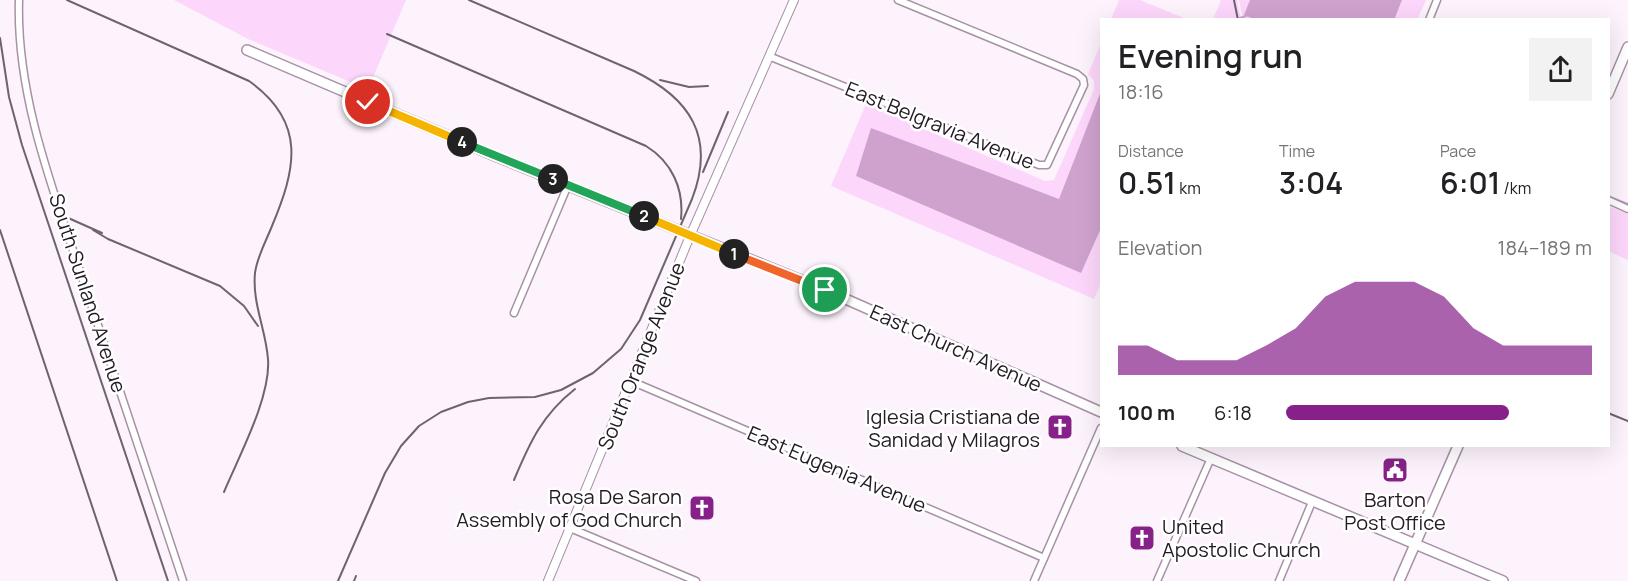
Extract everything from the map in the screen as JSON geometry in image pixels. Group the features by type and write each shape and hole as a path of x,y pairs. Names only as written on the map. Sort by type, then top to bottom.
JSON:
{"main road":[{"path":"1610,89 1628,47"},
{"name":"East Church Avenue","path":"247,50 690,236 825,290 1100,412"},
{"path":"1184,447 1312,502 1416,543 1490,578 1503,581"},
{"path":"1399,581 1458,447"}],"street":[{"name":"South Sunland Avenue","path":"19,0 18,27 31,115 64,222 183,581"},
{"name":"South Orange Avenue","path":"548,581 690,236 771,57 794,0"},
{"name":"East Belgravia Avenue","path":"771,57 1043,165 1050,162 1084,85 1083,79 1077,74 898,0"},
{"path":"1430,18 1437,0"},
{"path":"514,313 568,185"},
{"path":"1610,201 1628,208"},
{"name":"East Eugenia Avenue","path":"631,381 1044,558"},
{"path":"1034,581 1100,430"},
{"path":"1157,581 1210,458"},
{"path":"1279,581 1312,502"},
{"path":"570,528 696,581"}],"shaded area":[{"path":"174,0 406,0 372,80 364,77 360,86 248,39"},
{"path":"1119,0 1140,0 1184,18 1111,18"},
{"path":"1221,0 1237,0 1241,18 1213,18"},
{"path":"1239,0 1426,0 1418,18 1243,18"},
{"path":"1250,0 1402,0 1395,18 1252,18 1244,15"},
{"path":"1100,45 1100,285 1094,299 831,186 866,104 1045,181 1054,180 1094,89 1094,81 1088,74"},
{"path":"1100,94 1100,230 1081,273 856,176 871,128 1059,199"},
{"path":"1610,207 1628,214 1628,260 1610,252"}],"waterway":[{"path":"1240,18 1248,15"},
{"path":"1610,197 1628,204"}],"railway":[{"path":"67,0 249,81 268,97 280,113 288,130 291,166 287,185 255,273 255,295 267,348 268,374 253,426 224,492"},
{"path":"338,581 385,473 401,446 419,426 441,412 468,402 489,398 535,397 561,390 593,373 621,349 640,320 692,199 699,177 701,157 699,138 693,122 670,94 634,71 469,0"},
{"path":"1234,0 1238,18"},
{"path":"387,34 646,146 663,160 674,177 680,197 681,219"},
{"path":"0,38 9,97 22,145 168,581"},
{"path":"660,80 689,87 708,86"},
{"path":"703,172 728,112"},
{"path":"66,217 102,233"},
{"path":"0,230 117,581"},
{"path":"93,230 108,239 220,286 244,306 258,326"},
{"path":"514,480 545,419 575,389"},
{"path":"1610,414 1628,421"},
{"path":"354,581 356,576"}],"place":[{"name":"Iglesia Cristiana de Sanidad y Milagros","path":"1060,427"},
{"name":"Barton Post Office","path":"1395,470"},
{"name":"Rosa De Saron Assembly of God Church","path":"702,508"},
{"name":"United Apostolic Church","path":"1142,538"}],"route":[{"path":"368,102 825,290"}]}
